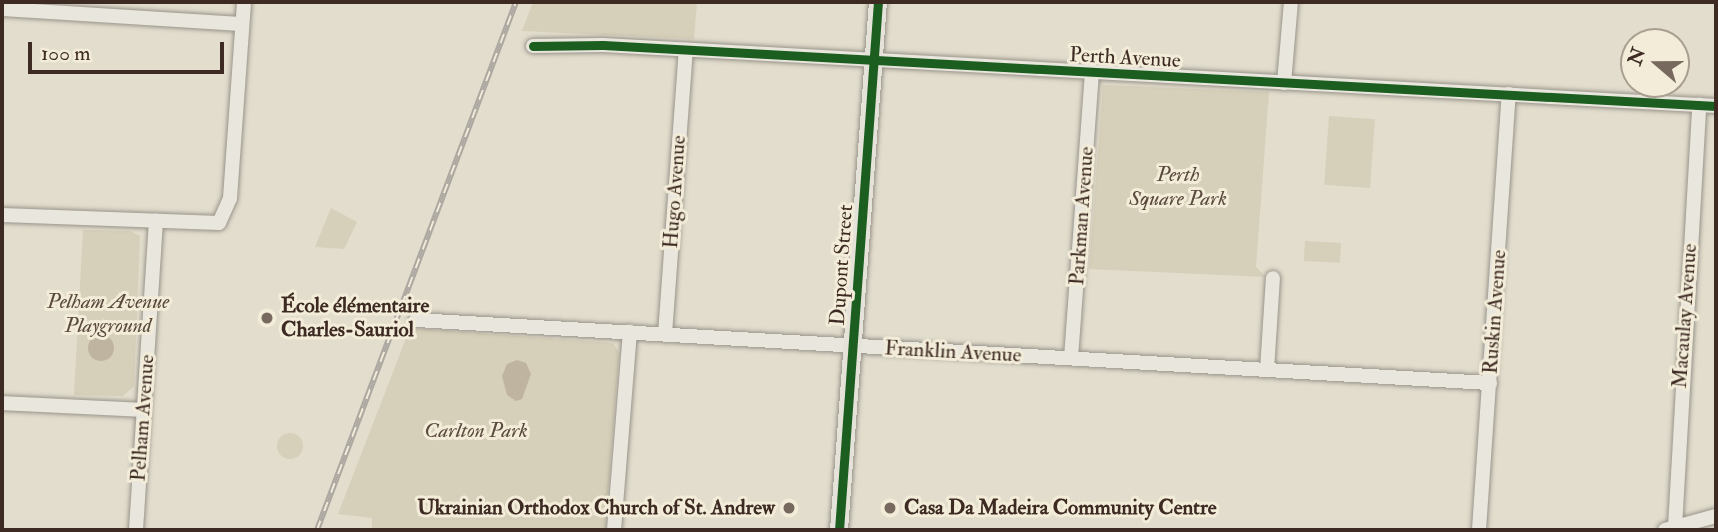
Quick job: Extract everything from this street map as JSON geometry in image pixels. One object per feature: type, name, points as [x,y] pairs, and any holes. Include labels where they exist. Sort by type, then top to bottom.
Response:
[{"type":"main road","name":"Dupont Street","points":[[839,530],[878,2]]},
{"type":"street","points":[[2,215],[211,225],[223,217],[230,198],[244,2]]},
{"type":"street","points":[[1283,83],[1291,2]]},
{"type":"street","points":[[2,9],[242,24]]},
{"type":"street","name":"Perth Avenue","points":[[533,46],[549,43],[874,60],[1092,75],[1716,106]]},
{"type":"street","name":"Hugo Avenue","points":[[665,334],[686,50]]},
{"type":"street","name":"Parkman Avenue","points":[[1071,358],[1092,75]]},
{"type":"street","name":"Ruskin Avenue","points":[[1479,530],[1509,94]]},
{"type":"street","name":"Macaulay Avenue","points":[[1670,529],[1699,105]]},
{"type":"street","name":"Pelham Avenue","points":[[136,530],[156,222]]},
{"type":"street","points":[[1268,370],[1273,278]]},
{"type":"street","name":"Franklin Avenue","points":[[416,320],[1490,383]]},
{"type":"street","points":[[614,530],[630,332]]},
{"type":"street","points":[[2,403],[144,410]]},
{"type":"street","points":[[1670,529],[1716,516]]},
{"type":"green space","points":[[533,2],[697,2],[694,39],[522,31]]},
{"type":"green space","name":"Perth Square Park","points":[[1103,85],[1269,92],[1256,267],[1266,277],[1089,269]]},
{"type":"green space","points":[[1329,116],[1375,119],[1370,188],[1324,185]]},
{"type":"green space","points":[[331,208],[357,222],[344,249],[315,247]]},
{"type":"green space","name":"Pelham Avenue Playground","points":[[83,230],[130,231],[140,236],[134,386],[123,396],[74,395]]},
{"type":"green space","points":[[1305,241],[1341,243],[1340,263],[1304,261]]},
{"type":"green space","name":"Carlton Park","points":[[410,328],[613,343],[619,353],[605,530],[372,530],[372,518],[338,514]]},
{"type":"green space","points":[[290,433],[299,437],[303,446],[299,455],[290,459],[281,455],[277,446],[281,437]]},
{"type":"shaded area","points":[[101,335],[110,339],[114,348],[110,357],[101,361],[92,357],[88,348],[92,339]]},
{"type":"shaded area","points":[[517,360],[526,363],[531,374],[522,399],[516,401],[507,395],[502,376],[507,364]]},
{"type":"railway","points":[[317,530],[516,2]]},
{"type":"cycle path","points":[[839,530],[878,2]]},
{"type":"cycle path","points":[[533,46],[603,45],[1716,106]]},
{"type":"place","name":"École élémentaire Charles-Sauriol","points":[[267,318]]},
{"type":"place","name":"Ukrainian Orthodox Church of St. Andrew","points":[[789,508]]},
{"type":"place","name":"Casa Da Madeira Community Centre","points":[[890,508]]}]
